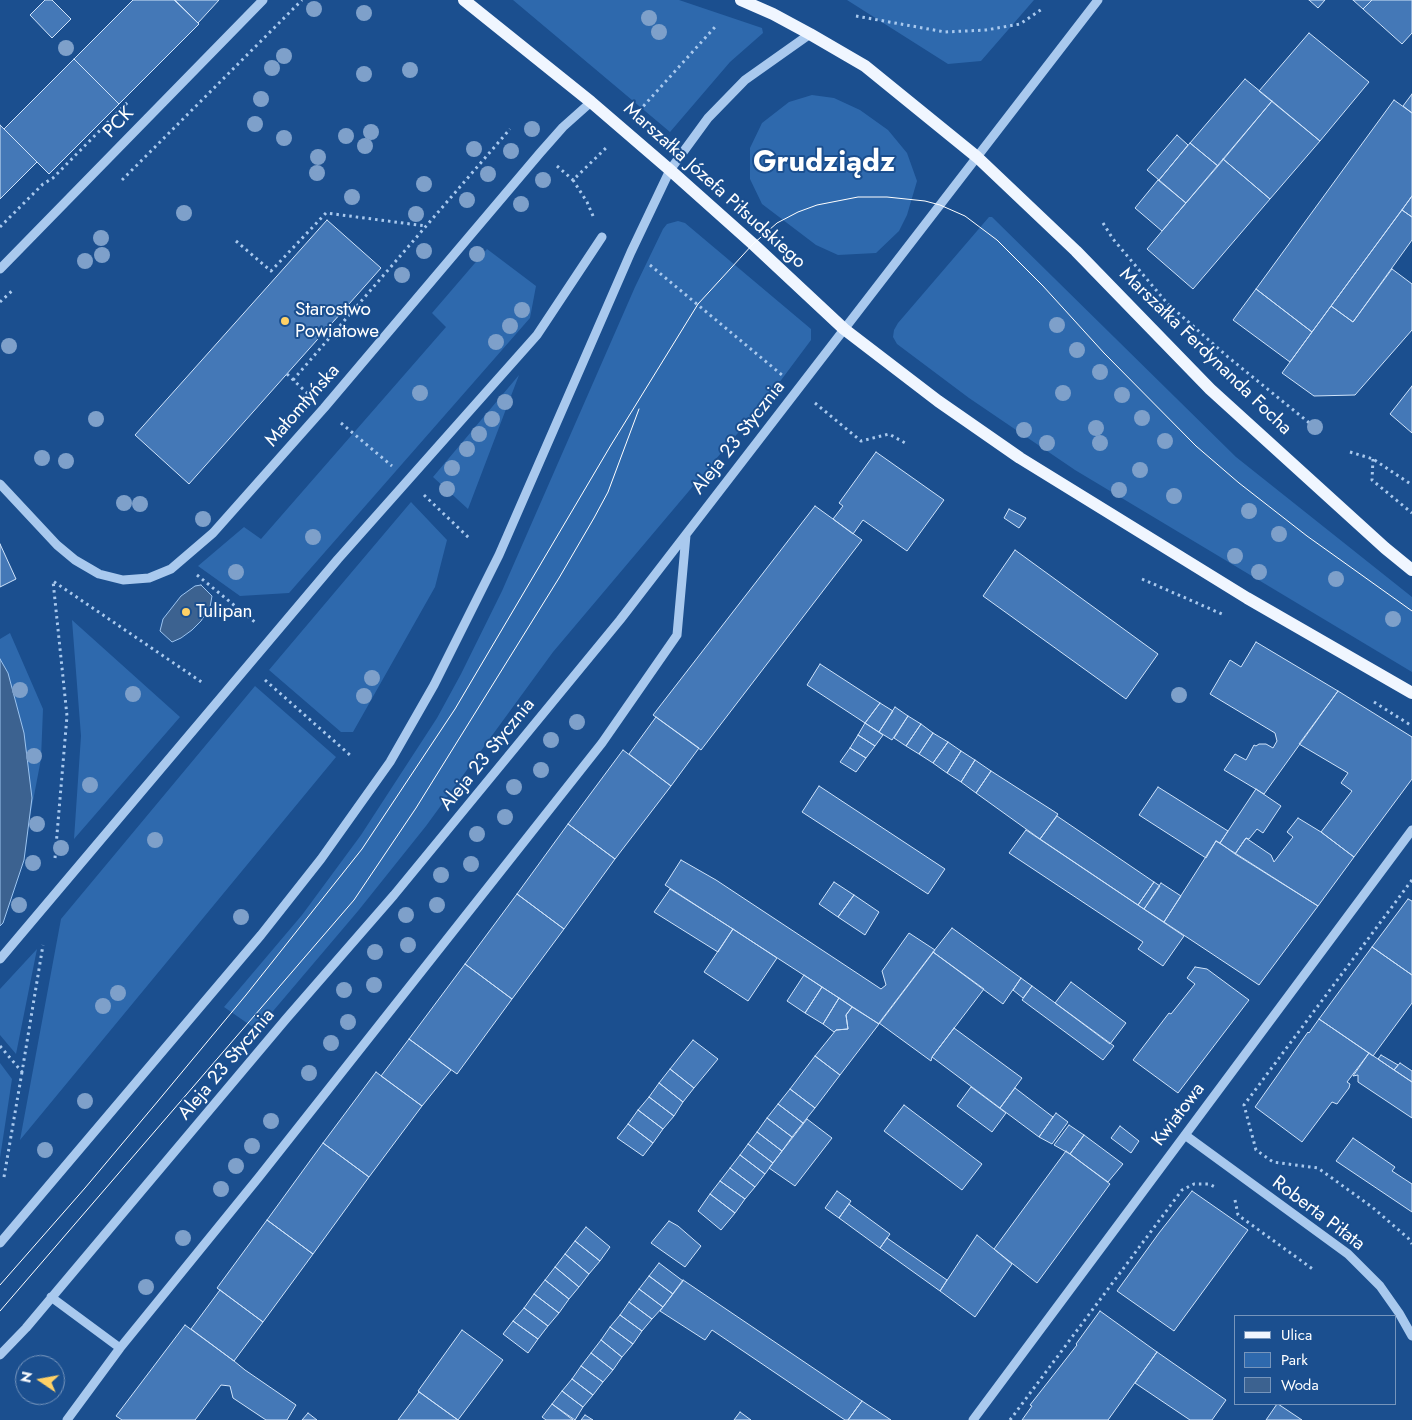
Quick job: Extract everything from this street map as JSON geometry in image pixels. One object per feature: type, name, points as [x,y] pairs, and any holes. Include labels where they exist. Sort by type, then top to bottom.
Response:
[{"type":"main road","name":"Marszałka Józefa Piłsudskiego","points":[[464,0],[591,102],[670,170],[844,329],[938,401],[1020,458],[1247,598],[1412,693]]},
{"type":"main road","points":[[741,0],[773,14],[866,66],[977,157]]},
{"type":"main road","name":"Marszałka Ferdynanda Focha","points":[[977,157],[1076,251],[1210,389],[1385,548],[1412,570]]},
{"type":"street","name":"PCK","points":[[0,269],[263,0]]},
{"type":"street","name":"Aleja 23 Stycznia","points":[[0,1354],[26,1328],[286,1019],[394,895],[620,620],[1098,0]]},
{"type":"street","points":[[0,1243],[261,935],[321,859],[390,762],[434,686],[499,554],[631,252],[670,170],[708,118],[745,80],[810,34]]},
{"type":"street","name":"Małomłyńska","points":[[0,484],[57,544],[75,560],[99,574],[123,580],[149,578],[171,569],[213,533],[324,408],[540,152],[563,126],[591,102]]},
{"type":"street","points":[[0,959],[50,902],[247,665],[408,479],[537,335],[602,237]]},
{"type":"street","points":[[66,1420],[120,1348],[253,1185],[602,743],[658,663],[677,634],[686,534]]},
{"type":"street","name":"Kwiatowa","points":[[973,1420],[1412,830]]},
{"type":"street","name":"Roberta Piłata","points":[[1185,1135],[1348,1254],[1380,1286],[1412,1336]]},
{"type":"street","points":[[51,1298],[120,1348]]},
{"type":"path","points":[[121,181],[302,0]]},
{"type":"path","points":[[856,16],[945,32],[986,30],[1020,24],[1042,9]]},
{"type":"path","points":[[573,180],[594,161],[715,27]]},
{"type":"path","points":[[0,227],[43,184],[53,178],[129,102]]},
{"type":"path","points":[[293,380],[510,129]]},
{"type":"path","points":[[551,161],[573,180],[587,202],[602,237]]},
{"type":"path","points":[[236,241],[271,271],[326,213],[427,226]]},
{"type":"path","points":[[1103,222],[1113,239],[1167,303],[1228,357],[1318,430]]},
{"type":"path","points":[[655,269],[861,441],[889,434],[907,444]]},
{"type":"path","points":[[0,302],[19,284]]},
{"type":"path","points":[[287,374],[408,479],[469,538]]},
{"type":"path","points":[[1350,452],[1373,459],[1412,485]]},
{"type":"path","points":[[1373,459],[1372,480],[1412,513]]},
{"type":"path","points":[[180,562],[272,636]]},
{"type":"path","points":[[55,860],[67,716],[53,581],[221,696]]},
{"type":"path","points":[[247,665],[350,755]]},
{"type":"path","points":[[1412,880],[1244,1105],[1256,1150],[1274,1162],[1318,1168],[1372,1207],[1408,1238],[1412,1244]]},
{"type":"path","points":[[4,1177],[50,902]]},
{"type":"path","points":[[0,1046],[22,1072]]},
{"type":"path","points":[[1010,1420],[1182,1190],[1194,1184],[1209,1184],[1222,1189]]},
{"type":"green space","points":[[513,0],[679,0],[762,28],[763,33],[730,62],[670,132]]},
{"type":"green space","points":[[847,0],[1034,0],[981,61],[948,64]]},
{"type":"green space","points":[[812,95],[834,98],[860,110],[888,130],[907,153],[917,181],[907,215],[899,231],[876,253],[838,255],[816,245],[762,204],[750,179],[750,148],[762,123],[789,102]]},
{"type":"green space","points":[[989,217],[992,217],[1236,457],[1412,597],[1412,672],[1075,470],[969,398],[897,344],[893,337],[898,323]]},
{"type":"green space","points":[[678,221],[685,223],[811,329],[811,340],[770,395],[553,652],[426,826],[358,911],[257,1030],[224,1007],[302,915],[361,835],[437,718],[502,591],[635,287],[663,229],[667,224]]},
{"type":"green space","points":[[487,249],[536,286],[530,318],[289,593],[240,596],[198,566],[244,527],[261,539],[446,327],[432,313]]},
{"type":"green space","points":[[519,375],[468,509],[433,477]]},
{"type":"green space","points":[[411,502],[447,540],[435,587],[353,732],[341,732],[269,670]]},
{"type":"green space","points":[[72,620],[180,717],[74,839],[81,736]]},
{"type":"green space","points":[[10,633],[43,709],[41,759],[28,827],[6,903],[0,912],[0,639]]},
{"type":"green space","points":[[255,686],[336,757],[20,1140],[61,919]]},
{"type":"green space","points":[[37,949],[16,1054],[0,1035],[0,989]]},
{"type":"green space","points":[[0,1063],[12,1079],[0,1158]]},
{"type":"water","points":[[201,585],[212,596],[210,607],[201,621],[192,630],[172,642],[160,631],[163,619],[181,596],[195,586]]},
{"type":"water","points":[[0,659],[8,673],[24,733],[32,798],[24,860],[3,923],[0,926]]},
{"type":"building","points":[[45,0],[52,0],[71,19],[52,38],[30,15]]},
{"type":"building","points":[[133,0],[174,0],[199,24],[119,104],[74,59]]},
{"type":"building","points":[[175,0],[219,0],[198,23]]},
{"type":"building","points":[[1309,0],[1325,0],[1318,8]]},
{"type":"building","points":[[1353,0],[1372,0],[1363,9]]},
{"type":"building","points":[[1372,0],[1412,0],[1412,33],[1402,44],[1363,9]]},
{"type":"building","points":[[1309,33],[1369,82],[1320,141],[1259,91]]},
{"type":"building","points":[[74,59],[119,104],[49,174],[4,129]]},
{"type":"building","points":[[1245,79],[1272,101],[1218,166],[1190,143]]},
{"type":"building","points":[[1412,94],[1412,113],[1403,106]]},
{"type":"building","points":[[1394,100],[1412,113],[1412,196],[1312,332],[1256,289]]},
{"type":"building","points":[[1272,101],[1320,141],[1270,199],[1223,159]]},
{"type":"building","points":[[0,125],[37,162],[0,199]]},
{"type":"building","points":[[1177,135],[1188,145],[1159,180],[1147,170]]},
{"type":"building","points":[[1190,143],[1218,166],[1186,203],[1159,180]]},
{"type":"building","points":[[1223,159],[1270,199],[1193,289],[1147,249]]},
{"type":"building","points":[[1158,180],[1186,203],[1162,231],[1135,208]]},
{"type":"building","points":[[1412,196],[1412,217],[1402,210]]},
{"type":"building","points":[[1402,210],[1412,217],[1412,240],[1353,322],[1331,306]]},
{"type":"building","name":"Starostwo Powiatowe","points":[[327,220],[381,268],[189,484],[135,435]]},
{"type":"building","points":[[1392,269],[1412,284],[1412,330],[1355,395],[1314,396],[1282,373],[1331,306],[1353,322]]},
{"type":"building","points":[[1256,289],[1312,332],[1290,362],[1233,320]]},
{"type":"building","points":[[1412,386],[1412,433],[1390,414]]},
{"type":"building","points":[[876,452],[944,500],[907,551],[863,520],[853,534],[833,519],[843,506],[839,503]]},
{"type":"building","points":[[815,506],[862,540],[701,750],[653,715]]},
{"type":"building","points":[[1009,509],[1026,518],[1019,528],[1004,518]]},
{"type":"building","points":[[0,544],[16,579],[0,587]]},
{"type":"building","points":[[1015,550],[1158,654],[1126,699],[983,596]]},
{"type":"building","points":[[1256,642],[1338,691],[1264,794],[1224,770],[1235,754],[1246,760],[1254,745],[1266,744],[1273,748],[1277,741],[1275,733],[1210,694],[1230,660],[1241,667]]},
{"type":"building","points":[[820,664],[880,703],[865,723],[807,685]]},
{"type":"building","points":[[1338,691],[1412,737],[1412,779],[1354,857],[1321,832],[1352,791],[1341,783],[1348,773],[1299,744]]},
{"type":"building","points":[[880,703],[893,711],[879,732],[865,723]]},
{"type":"building","points":[[895,707],[908,716],[892,740],[879,732]]},
{"type":"building","points":[[908,716],[921,724],[906,746],[894,738]]},
{"type":"building","points":[[656,717],[699,748],[671,786],[629,754]]},
{"type":"building","points":[[865,723],[883,735],[875,746],[858,735]]},
{"type":"building","points":[[921,724],[933,733],[919,754],[906,746]]},
{"type":"building","points":[[933,733],[948,742],[933,763],[919,754]]},
{"type":"building","points":[[858,735],[875,746],[866,758],[850,748]]},
{"type":"building","points":[[948,742],[961,751],[947,773],[933,763]]},
{"type":"building","points":[[850,748],[866,758],[856,772],[840,762]]},
{"type":"building","points":[[623,750],[671,786],[615,859],[568,824]]},
{"type":"building","points":[[961,751],[975,760],[961,782],[947,773]]},
{"type":"building","points":[[975,760],[991,771],[976,793],[961,782]]},
{"type":"building","points":[[991,771],[1058,814],[1040,839],[976,793]]},
{"type":"building","points":[[819,786],[945,869],[928,894],[802,812]]},
{"type":"building","points":[[1158,787],[1228,831],[1220,843],[1216,841],[1206,858],[1139,815]]},
{"type":"building","points":[[1256,789],[1281,806],[1263,833],[1257,829],[1249,839],[1246,838],[1235,854],[1220,843]]},
{"type":"building","points":[[1057,816],[1154,882],[1138,905],[1040,839]]},
{"type":"building","points":[[1298,818],[1321,832],[1354,857],[1318,906],[1235,854],[1246,838],[1271,855],[1274,862],[1293,837],[1287,832]]},
{"type":"building","points":[[568,824],[615,859],[564,929],[517,894]]},
{"type":"building","points":[[1026,830],[1184,936],[1163,966],[1138,949],[1143,942],[1009,853]]},
{"type":"building","points":[[1216,841],[1318,906],[1259,985],[1164,922]]},
{"type":"building","points":[[681,860],[716,880],[881,989],[886,985],[882,971],[909,933],[935,950],[879,1024],[665,885]]},
{"type":"building","points":[[834,882],[854,895],[838,917],[819,904]]},
{"type":"building","points":[[1154,882],[1160,886],[1144,909],[1138,905]]},
{"type":"building","points":[[1161,883],[1181,896],[1164,922],[1144,909]]},
{"type":"building","points":[[670,889],[733,929],[718,952],[654,912]]},
{"type":"building","points":[[517,894],[564,929],[512,999],[465,964]]},
{"type":"building","points":[[854,895],[879,912],[865,935],[838,917]]},
{"type":"building","points":[[1408,899],[1412,901],[1412,975],[1372,947]]},
{"type":"building","points":[[952,928],[1021,978],[1003,1004],[933,952]]},
{"type":"building","points":[[733,929],[777,958],[748,1001],[704,972]]},
{"type":"building","points":[[1372,947],[1412,975],[1412,1003],[1373,1056],[1319,1019]]},
{"type":"building","points":[[933,952],[984,989],[932,1057],[931,1061],[879,1023]]},
{"type":"building","points":[[465,964],[512,999],[457,1074],[409,1039]]},
{"type":"building","points":[[1195,967],[1207,969],[1249,1000],[1178,1093],[1133,1060],[1169,1013],[1171,1014],[1195,984],[1187,978]]},
{"type":"building","points":[[804,975],[822,987],[805,1013],[787,1001]]},
{"type":"building","points":[[1021,978],[1032,986],[1023,998],[1013,990]]},
{"type":"building","points":[[1071,982],[1126,1023],[1110,1044],[1055,1003]]},
{"type":"building","points":[[1032,986],[1114,1046],[1103,1060],[1022,1000]]},
{"type":"building","points":[[822,987],[839,998],[823,1024],[805,1013]]},
{"type":"building","points":[[839,998],[852,1007],[846,1015],[848,1029],[836,1030],[834,1032],[823,1024]]},
{"type":"building","points":[[852,1007],[879,1024],[840,1075],[815,1056],[836,1030],[848,1029],[846,1015]]},
{"type":"building","points":[[1319,1019],[1369,1053],[1347,1082],[1350,1084],[1349,1088],[1337,1104],[1332,1102],[1302,1142],[1255,1107]]},
{"type":"building","points":[[954,1028],[1022,1078],[1000,1108],[932,1057]]},
{"type":"building","points":[[409,1039],[451,1070],[422,1106],[381,1076]]},
{"type":"building","points":[[693,1040],[718,1059],[694,1088],[670,1069]]},
{"type":"building","points":[[1369,1053],[1412,1082],[1412,1118],[1358,1082],[1358,1075],[1353,1076]]},
{"type":"building","points":[[1381,1055],[1398,1065],[1394,1070],[1378,1059]]},
{"type":"building","points":[[815,1056],[840,1075],[815,1108],[790,1089]]},
{"type":"building","points":[[1400,1063],[1412,1071],[1412,1082],[1394,1070]]},
{"type":"building","points":[[670,1069],[694,1088],[683,1102],[659,1083]]},
{"type":"building","points":[[376,1072],[422,1106],[369,1177],[323,1143]]},
{"type":"building","points":[[659,1083],[683,1102],[674,1116],[649,1097]]},
{"type":"building","points":[[971,1087],[1006,1113],[992,1132],[957,1106]]},
{"type":"building","points":[[1015,1088],[1053,1117],[1039,1137],[1000,1108]]},
{"type":"building","points":[[790,1089],[815,1108],[803,1123],[778,1104]]},
{"type":"building","points":[[649,1097],[674,1116],[663,1129],[638,1110]]},
{"type":"building","points":[[778,1104],[803,1123],[792,1137],[767,1118]]},
{"type":"building","points":[[904,1105],[982,1164],[962,1190],[884,1131]]},
{"type":"building","points":[[638,1110],[663,1129],[653,1143],[628,1124]]},
{"type":"building","points":[[1056,1113],[1068,1122],[1052,1144],[1039,1137]]},
{"type":"building","points":[[767,1118],[792,1137],[782,1151],[757,1132]]},
{"type":"building","points":[[807,1119],[832,1138],[795,1186],[769,1168]]},
{"type":"building","points":[[628,1124],[653,1143],[643,1156],[617,1138]]},
{"type":"building","points":[[1069,1125],[1084,1135],[1070,1154],[1054,1145]]},
{"type":"building","points":[[1120,1126],[1139,1141],[1131,1153],[1111,1138]]},
{"type":"building","points":[[757,1132],[782,1151],[773,1163],[748,1144]]},
{"type":"building","points":[[1084,1135],[1123,1164],[1108,1182],[1070,1154]]},
{"type":"building","points":[[1353,1138],[1395,1167],[1392,1171],[1412,1184],[1412,1212],[1336,1161]]},
{"type":"building","points":[[323,1143],[369,1177],[313,1254],[267,1220]]},
{"type":"building","points":[[748,1144],[773,1163],[765,1174],[740,1155]]},
{"type":"building","points":[[1066,1151],[1110,1184],[1037,1283],[994,1249]]},
{"type":"building","points":[[740,1155],[765,1174],[755,1187],[730,1168]]},
{"type":"building","points":[[730,1168],[755,1187],[745,1199],[720,1181]]},
{"type":"building","points":[[720,1181],[745,1199],[735,1213],[710,1194]]},
{"type":"building","points":[[837,1191],[851,1201],[839,1218],[825,1208]]},
{"type":"building","points":[[1192,1191],[1248,1230],[1174,1331],[1117,1291]]},
{"type":"building","points":[[710,1194],[735,1213],[721,1230],[698,1211]]},
{"type":"building","points":[[849,1204],[890,1234],[880,1248],[839,1218]]},
{"type":"building","points":[[267,1220],[313,1254],[263,1322],[217,1288]]},
{"type":"building","points":[[669,1221],[678,1226],[701,1246],[685,1267],[651,1243]]},
{"type":"building","points":[[586,1227],[610,1247],[600,1261],[575,1241]]},
{"type":"building","points":[[977,1235],[1012,1264],[975,1317],[940,1291]]},
{"type":"building","points":[[887,1238],[947,1280],[940,1291],[880,1248]]},
{"type":"building","points":[[575,1241],[600,1261],[589,1274],[565,1254]]},
{"type":"building","points":[[565,1254],[589,1274],[579,1287],[555,1267]]},
{"type":"building","points":[[659,1263],[683,1281],[673,1294],[649,1276]]},
{"type":"building","points":[[555,1267],[579,1287],[569,1299],[545,1280]]},
{"type":"building","points":[[649,1276],[673,1294],[663,1307],[639,1289]]},
{"type":"building","points":[[545,1280],[569,1299],[559,1313],[534,1294]]},
{"type":"building","points":[[683,1280],[862,1401],[848,1420],[845,1420],[712,1330],[705,1340],[660,1311]]},
{"type":"building","points":[[639,1289],[663,1307],[652,1319],[629,1302]]},
{"type":"building","points":[[220,1290],[263,1322],[234,1361],[191,1329]]},
{"type":"building","points":[[534,1294],[559,1313],[548,1326],[524,1308]]},
{"type":"building","points":[[629,1302],[652,1319],[642,1331],[620,1315]]},
{"type":"building","points":[[524,1308],[548,1326],[538,1339],[513,1321]]},
{"type":"building","points":[[1100,1311],[1157,1352],[1108,1420],[1022,1420],[1032,1406],[1030,1405],[1077,1345]]},
{"type":"building","points":[[620,1315],[642,1331],[633,1344],[610,1327]]},
{"type":"building","points":[[513,1321],[538,1339],[528,1353],[503,1334]]},
{"type":"building","points":[[185,1325],[296,1405],[287,1420],[266,1420],[233,1398],[230,1386],[221,1385],[195,1420],[122,1420],[116,1416]]},
{"type":"building","points":[[610,1327],[633,1344],[622,1357],[601,1340]]},
{"type":"building","points":[[462,1330],[503,1360],[458,1420],[418,1391]]},
{"type":"building","points":[[601,1340],[622,1357],[613,1370],[591,1353]]},
{"type":"building","points":[[1157,1352],[1226,1400],[1212,1420],[1190,1420],[1135,1383]]},
{"type":"building","points":[[591,1353],[613,1370],[603,1382],[581,1366]]},
{"type":"building","points":[[581,1366],[603,1382],[593,1395],[572,1379]]},
{"type":"building","points":[[572,1379],[593,1395],[583,1407],[562,1391]]},
{"type":"building","points":[[562,1391],[583,1407],[575,1420],[552,1404]]},
{"type":"building","points":[[419,1392],[458,1420],[398,1420]]},
{"type":"building","points":[[862,1401],[891,1420],[848,1420]]},
{"type":"building","points":[[552,1404],[573,1420],[546,1420],[542,1417]]},
{"type":"building","points":[[1276,1405],[1280,1405],[1302,1420],[1266,1420]]},
{"type":"building","points":[[740,1412],[751,1420],[734,1420]]},
{"type":"building","points":[[308,1413],[317,1420],[302,1420]]},
{"type":"building","points":[[585,1415],[593,1420],[581,1420]]},
{"type":"tram line","points":[[0,1285],[158,1101],[246,995],[362,849],[455,709],[611,445],[698,304],[753,244],[777,223],[798,212],[817,205],[858,197],[887,197],[925,201],[940,205],[965,216],[997,240],[1043,286],[1104,353],[1196,446],[1239,483],[1307,536],[1412,611]]},
{"type":"tram line","points":[[0,1311],[354,900],[416,808],[559,578],[594,518],[608,492],[639,409]]},
{"type":"place","name":"Starostwo Powiatowe","points":[[285,321]]},
{"type":"place","name":"Tulipan","points":[[186,612]]},
{"type":"district","name":"Grudziądz","points":[[824,164]]}]
